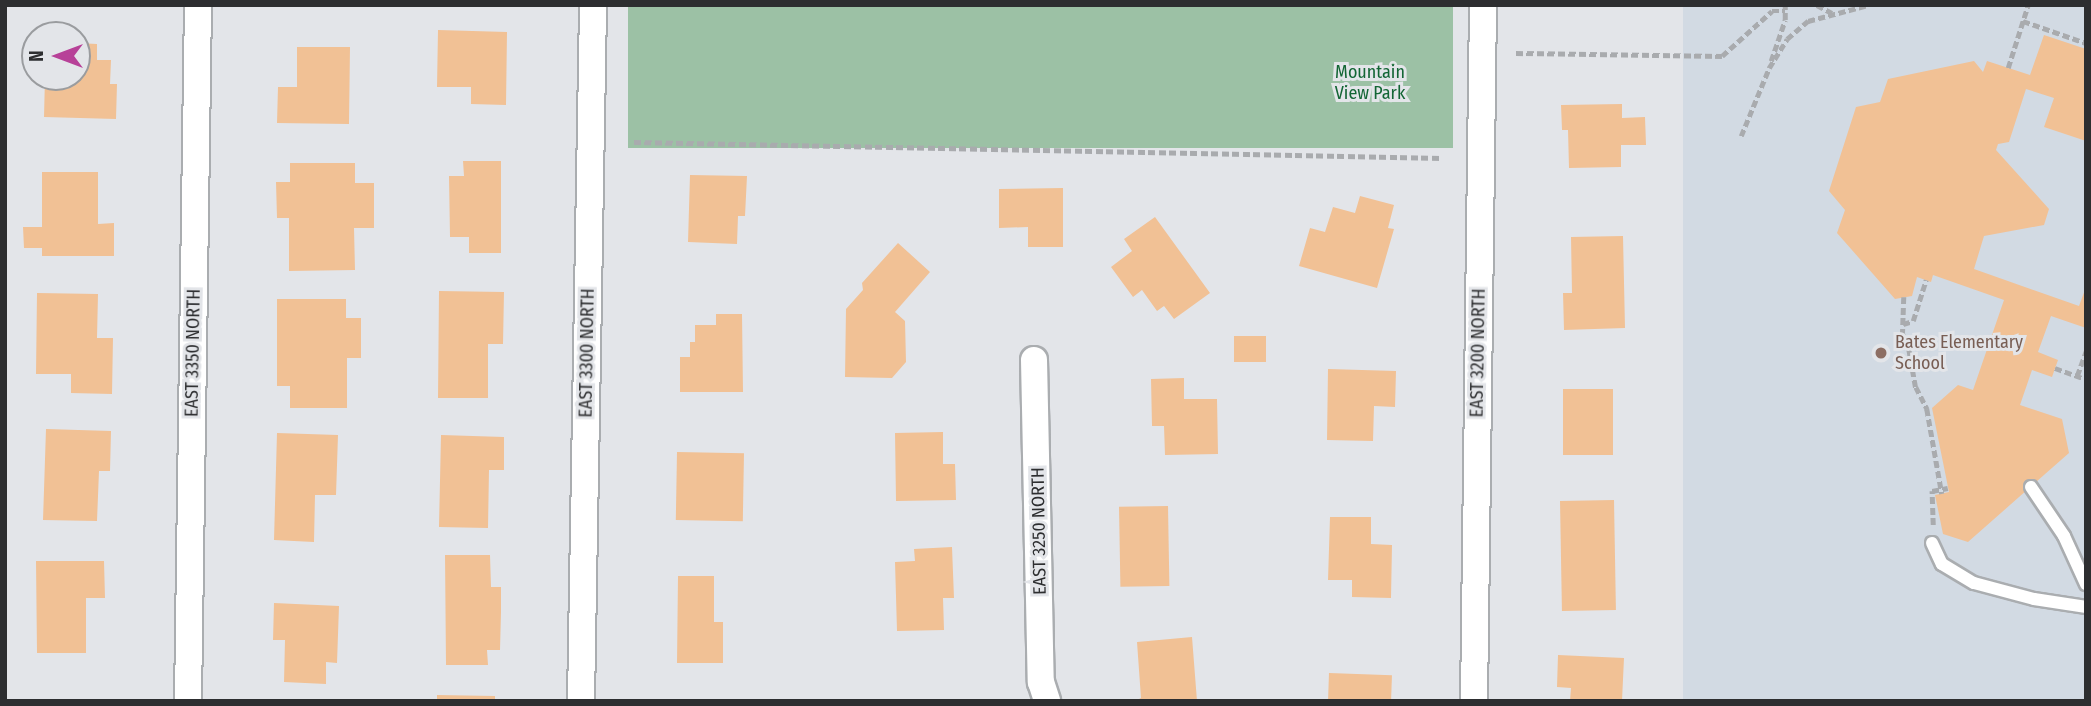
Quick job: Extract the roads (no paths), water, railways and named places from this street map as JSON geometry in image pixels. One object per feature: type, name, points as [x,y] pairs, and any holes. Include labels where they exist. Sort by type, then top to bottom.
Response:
[{"type":"street","name":"EAST 3350 NORTH","points":[[188,701],[198,5]]},
{"type":"street","name":"EAST 3300 NORTH","points":[[581,701],[593,5]]},
{"type":"street","name":"EAST 3200 NORTH","points":[[1474,701],[1483,5]]},
{"type":"street","name":"EAST 3250 NORTH","points":[[1034,360],[1041,682],[1046,701]]},
{"type":"lane","points":[[2031,487],[2064,536],[2086,584]]},
{"type":"lane","points":[[1931,543],[1942,564],[1974,583],[2034,599],[2086,607]]},
{"type":"place","name":"Bates Elementary School","points":[[1881,353]]},
{"type":"park label","name":"Mountain View Park","points":[[1370,83]]}]
